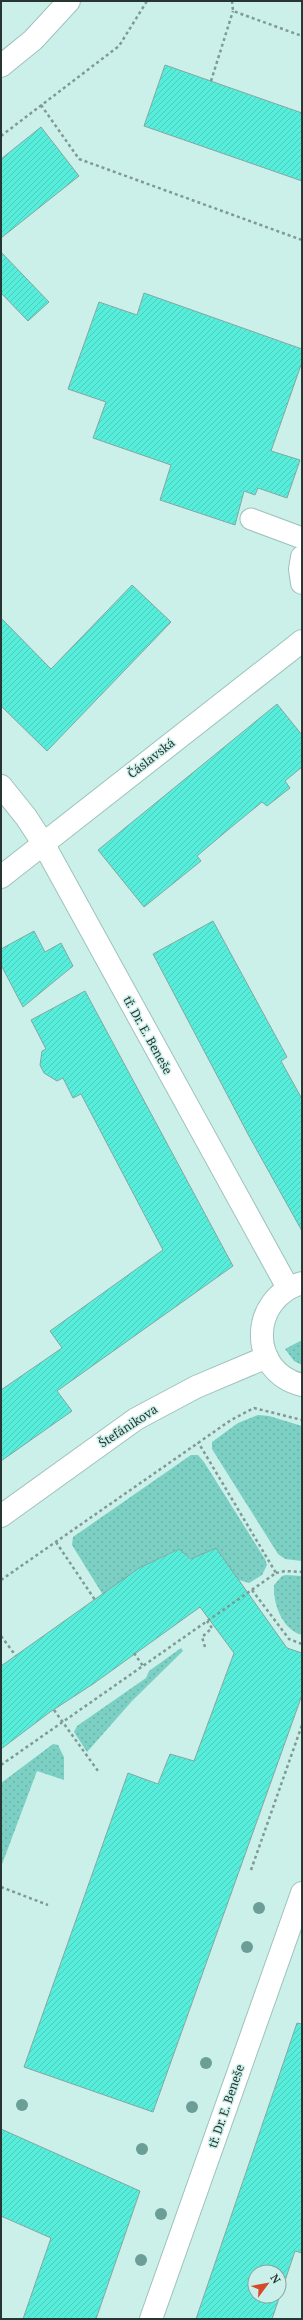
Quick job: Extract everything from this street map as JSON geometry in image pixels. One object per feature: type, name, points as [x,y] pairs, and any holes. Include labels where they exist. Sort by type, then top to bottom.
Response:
[{"type":"main road","points":[[1,66],[33,40],[69,1]]},
{"type":"main road","points":[[302,557],[300,569],[302,583]]},
{"type":"main road","name":"Čáslavská","points":[[1,877],[42,843],[302,641]]},
{"type":"main road","name":"tř. Dr. E. Beneše","points":[[1,786],[26,817],[42,843],[295,1286]]},
{"type":"main road","points":[[295,1286],[275,1299],[263,1319],[261,1335],[267,1357],[281,1375],[302,1385]]},
{"type":"main road","name":"Štefánikova","points":[[1,1516],[136,1419],[196,1387],[267,1357]]},
{"type":"main road","name":"tř. Dr. E. Beneše","points":[[151,2319],[302,1894]]},
{"type":"lane","points":[[252,519],[302,538]]},
{"type":"path","points":[[1,136],[119,46],[147,1]]},
{"type":"path","points":[[212,81],[233,11],[232,1]]},
{"type":"path","points":[[233,11],[302,36]]},
{"type":"path","points":[[40,105],[79,159],[302,240]]},
{"type":"path","points":[[1,1580],[231,1420],[254,1408],[302,1420]]},
{"type":"path","points":[[198,1442],[276,1573]]},
{"type":"path","points":[[56,1542],[95,1600]]},
{"type":"path","points":[[1,1765],[276,1573],[285,1570],[302,1572]]},
{"type":"path","points":[[252,1590],[289,1639],[302,1644]]},
{"type":"path","points":[[204,1647],[202,1637],[212,1628],[207,1621]]},
{"type":"path","points":[[1,1636],[16,1656]]},
{"type":"path","points":[[134,1653],[143,1666]]},
{"type":"path","points":[[54,1710],[98,1771]]},
{"type":"path","points":[[251,1870],[302,1724]]},
{"type":"path","points":[[1,1888],[48,1905]]},
{"type":"shaded area","points":[[302,1340],[302,1365],[294,1361],[285,1349]]},
{"type":"shaded area","points":[[258,1415],[269,1416],[302,1426],[302,1561],[285,1559],[278,1554],[212,1449],[212,1442],[238,1423]]},
{"type":"shaded area","points":[[191,1455],[198,1455],[204,1462],[265,1559],[267,1565],[262,1575],[249,1583],[203,1565],[178,1549],[139,1568],[103,1595],[72,1545],[73,1537]]},
{"type":"shaded area","points":[[282,1576],[302,1576],[302,1635],[295,1632],[284,1622],[277,1608],[274,1585]]},
{"type":"shaded area","points":[[181,1648],[183,1651],[132,1701],[87,1752],[74,1732],[77,1726],[146,1678],[149,1671]]},
{"type":"shaded area","points":[[53,1744],[58,1745],[64,1757],[64,1780],[37,1771],[1,1867],[1,1783]]},
{"type":"building","points":[[165,65],[302,113],[302,181],[144,126]]},
{"type":"building","points":[[41,127],[79,176],[1,238],[1,159]]},
{"type":"building","points":[[1,252],[49,302],[28,321],[1,293]]},
{"type":"building","points":[[144,293],[302,349],[302,362],[271,451],[300,460],[287,498],[258,488],[255,495],[244,491],[235,525],[160,500],[171,465],[93,438],[106,402],[68,389],[99,302],[137,315]]},
{"type":"building","points":[[132,585],[171,622],[47,751],[1,706],[1,618],[51,669]]},
{"type":"building","points":[[277,704],[302,735],[302,767],[285,781],[290,788],[267,806],[262,802],[197,856],[201,861],[144,907],[98,850]]},
{"type":"building","points":[[213,921],[287,1057],[281,1061],[302,1099],[302,1231],[249,1136],[153,954]]},
{"type":"building","points":[[34,931],[45,952],[61,943],[73,966],[23,1007],[1,965],[1,949]]},
{"type":"building","points":[[85,991],[233,1266],[57,1391],[72,1411],[1,1461],[1,1390],[62,1348],[50,1331],[163,1250],[81,1094],[73,1098],[63,1078],[57,1081],[44,1073],[40,1065],[42,1051],[46,1049],[31,1020]]},
{"type":"building","points":[[216,1548],[287,1648],[302,1653],[302,1695],[153,2112],[24,2067],[128,1773],[158,1784],[170,1754],[194,1761],[234,1653],[200,1607],[93,1684],[50,1712],[1,1749],[1,1666],[139,1568],[179,1549],[191,1559]]},
{"type":"building","points":[[297,2023],[302,2024],[302,2253],[295,2251],[287,2275],[287,2264],[247,2264],[247,2304],[277,2304],[272,2319],[196,2319]]},
{"type":"building","points":[[1,2129],[140,2191],[96,2319],[23,2319],[51,2238],[1,2216]]}]
